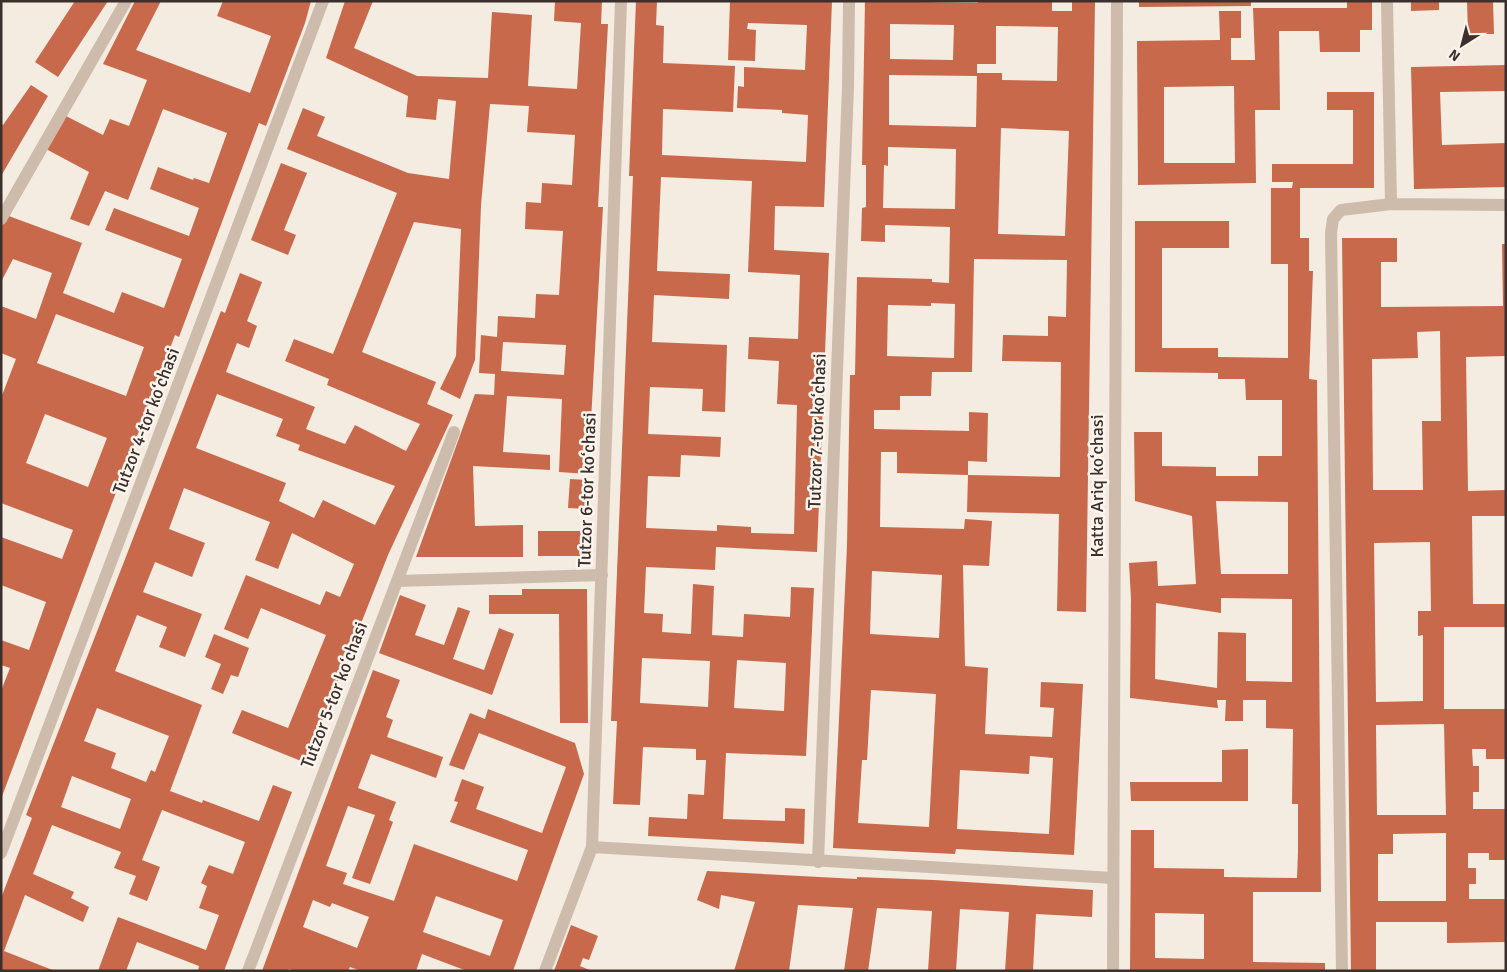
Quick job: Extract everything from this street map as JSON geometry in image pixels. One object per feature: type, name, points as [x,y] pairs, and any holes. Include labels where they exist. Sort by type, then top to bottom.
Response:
[{"type":"street","points":[[1,219],[126,1]]},
{"type":"street","name":"Tutzor 4-tor koʻchasi","points":[[1,853],[322,1]]},
{"type":"street","name":"Tutzor 6-tor koʻchasi","points":[[545,971],[592,847],[621,1]]},
{"type":"street","name":"Tutzor 7-tor koʻchasi","points":[[818,862],[848,87],[849,1]]},
{"type":"street","name":"Katta Ariq koʻchasi","points":[[1113,971],[1117,1]]},
{"type":"street","points":[[1387,1],[1390,204]]},
{"type":"street","points":[[1342,971],[1331,233],[1333,219],[1341,210],[1390,204],[1506,205]]},
{"type":"street","name":"Tutzor 5-tor koʻchasi","points":[[248,971],[454,432]]},
{"type":"street","points":[[397,580],[602,574]]},
{"type":"street","points":[[592,847],[818,862],[1113,878]]},
{"type":"building","points":[[75,1],[108,1],[58,77],[35,62]]},
{"type":"building","points":[[135,1],[161,1],[136,50],[250,93],[271,36],[217,16],[223,1],[311,1],[305,23],[266,126],[259,123],[179,337],[175,335],[1,799],[1,691],[10,668],[1,665],[1,640],[29,650],[46,602],[1,585],[1,537],[62,559],[73,530],[1,503],[1,398],[16,359],[1,353],[1,306],[36,319],[52,273],[13,259],[1,282],[1,227],[6,215],[82,243],[63,293],[114,313],[122,292],[164,308],[182,259],[105,230],[114,208],[189,236],[199,208],[150,189],[158,167],[193,180],[194,178],[209,183],[227,133],[163,109],[128,200],[105,191],[89,226],[70,219],[89,172],[46,149],[64,115],[103,135],[110,119],[129,126],[147,80],[103,64]],"holes":[[[56,314],[144,347],[126,396],[37,363]],[[45,414],[107,438],[88,487],[26,463]]]},
{"type":"building","points":[[345,1],[373,1],[354,48],[417,76],[488,78],[492,12],[532,15],[528,86],[577,89],[581,23],[554,21],[555,1],[602,1],[601,24],[608,24],[598,207],[603,207],[588,474],[559,472],[562,399],[507,396],[503,452],[550,455],[550,470],[473,466],[475,526],[523,525],[523,557],[416,557],[475,394],[494,395],[495,374],[479,373],[481,335],[497,337],[498,316],[535,318],[536,294],[559,295],[563,231],[525,229],[526,202],[541,203],[542,183],[572,185],[575,135],[527,132],[529,106],[490,104],[481,205],[475,360],[460,399],[440,389],[456,356],[461,229],[414,222],[362,352],[436,382],[427,404],[453,415],[388,555],[306,763],[232,733],[242,710],[288,728],[326,635],[261,608],[248,639],[224,629],[246,575],[320,605],[326,591],[340,597],[354,564],[292,533],[278,569],[255,560],[270,522],[184,488],[169,529],[205,543],[192,577],[155,562],[143,592],[202,614],[185,657],[159,647],[167,627],[137,615],[115,671],[202,705],[170,791],[202,803],[203,800],[259,821],[273,785],[292,792],[224,971],[198,971],[199,966],[137,942],[126,971],[98,971],[118,917],[206,950],[219,915],[199,908],[207,886],[201,883],[209,865],[233,874],[245,842],[162,810],[142,860],[160,867],[147,901],[129,894],[136,876],[114,868],[121,852],[52,825],[33,874],[74,892],[71,898],[89,907],[83,922],[25,895],[4,951],[55,971],[2,971],[1,898],[32,818],[26,815],[221,311],[225,313],[240,273],[262,282],[247,321],[257,326],[249,348],[237,343],[226,372],[315,407],[306,429],[345,444],[355,425],[406,451],[420,424],[327,385],[329,379],[285,361],[294,339],[333,354],[397,193],[287,149],[303,108],[325,117],[317,136],[408,173],[449,179],[456,101],[438,99],[436,120],[406,117],[408,96],[326,58]],"holes":[[[503,342],[566,345],[564,375],[501,371]],[[217,394],[283,419],[276,436],[300,445],[298,450],[395,486],[375,525],[323,500],[314,518],[279,501],[286,483],[196,448]],[[97,708],[169,736],[155,772],[151,770],[146,782],[111,768],[116,753],[84,741]],[[72,776],[131,799],[120,829],[61,807]]]},
{"type":"building","points":[[636,1],[657,1],[656,25],[664,26],[663,63],[735,66],[733,112],[663,109],[662,155],[806,162],[808,115],[782,113],[782,110],[737,108],[738,86],[744,87],[744,67],[805,70],[807,25],[748,23],[747,29],[756,30],[755,61],[728,60],[730,1],[832,1],[824,207],[775,206],[774,250],[829,253],[817,552],[716,547],[715,570],[646,567],[644,613],[663,614],[662,632],[691,634],[693,584],[714,586],[712,635],[743,637],[744,614],[790,617],[791,587],[814,588],[806,756],[726,753],[723,819],[785,821],[785,808],[805,809],[804,844],[648,836],[649,817],[687,819],[688,794],[704,795],[706,760],[696,760],[696,749],[643,747],[640,805],[613,804],[617,721],[611,721],[633,176],[629,176]],"holes":[[[661,177],[752,181],[748,272],[800,275],[798,339],[749,337],[748,359],[779,361],[777,404],[797,405],[794,534],[751,533],[751,527],[717,525],[717,531],[646,528],[648,476],[680,477],[681,455],[720,457],[721,437],[648,434],[650,387],[703,389],[702,411],[725,412],[727,345],[652,342],[654,295],[729,299],[730,274],[657,271]],[[642,658],[710,661],[708,707],[640,703]],[[737,660],[786,663],[784,711],[734,708]]]},
{"type":"building","points":[[865,1],[978,3],[978,1],[1052,1],[1052,11],[1072,11],[1072,1],[1095,1],[1086,612],[1057,611],[1059,514],[967,512],[968,475],[897,473],[897,452],[881,452],[880,527],[964,529],[965,519],[992,521],[989,566],[963,565],[965,666],[988,668],[985,734],[1052,737],[1054,708],[1040,707],[1041,682],[1083,684],[1074,855],[956,849],[955,854],[833,848],[847,546],[850,375],[855,375],[857,277],[932,279],[932,282],[949,283],[950,227],[885,225],[885,242],[861,241],[862,208],[866,207],[866,165],[862,165]],"holes":[[[890,24],[954,25],[953,60],[890,59]],[[996,26],[1058,27],[1057,81],[1002,80],[1002,73],[977,73],[977,64],[996,64]],[[889,75],[977,76],[976,127],[889,125]],[[1001,128],[1069,131],[1065,236],[998,234]],[[888,147],[956,149],[955,209],[883,208],[884,165],[888,166]],[[974,259],[1067,260],[1066,317],[1048,316],[1048,336],[1003,335],[1002,361],[1061,362],[1060,477],[968,475],[968,461],[987,462],[988,413],[969,412],[969,431],[874,429],[874,410],[900,410],[900,396],[931,396],[932,372],[972,372]],[[931,303],[955,304],[954,358],[887,356],[888,305],[931,306]],[[872,571],[942,575],[939,638],[870,634]],[[871,690],[936,694],[929,827],[858,823],[862,760],[867,760]],[[1030,756],[1053,758],[1049,834],[957,829],[960,770],[1029,774]]]},
{"type":"building","points":[[1139,1],[1251,1],[1251,6],[1139,7]]},
{"type":"building","points":[[1347,1],[1372,1],[1372,30],[1360,30],[1360,52],[1320,52],[1319,31],[1279,31],[1280,110],[1255,110],[1256,183],[1138,185],[1137,41],[1220,40],[1219,11],[1241,11],[1241,38],[1231,38],[1231,60],[1255,60],[1253,8],[1347,8]],"holes":[[[1234,86],[1235,163],[1164,163],[1164,87]]]},
{"type":"building","points":[[1411,1],[1439,1],[1439,10],[1411,11]]},
{"type":"building","points":[[1467,1],[1493,1],[1494,34],[1468,34]]},
{"type":"building","points":[[1506,65],[1506,91],[1440,92],[1442,145],[1506,143],[1506,187],[1414,189],[1411,67]]},
{"type":"building","points":[[31,85],[48,96],[1,176],[1,124],[3,125]]},
{"type":"building","points":[[1327,92],[1374,92],[1374,188],[1300,188],[1300,238],[1309,238],[1309,271],[1313,271],[1309,379],[1317,380],[1321,892],[1253,892],[1253,962],[1325,963],[1325,971],[1130,971],[1131,830],[1154,830],[1154,868],[1224,869],[1224,877],[1297,878],[1298,852],[1298,804],[1292,804],[1293,729],[1266,728],[1266,700],[1243,700],[1243,721],[1225,721],[1226,700],[1217,700],[1218,708],[1130,698],[1131,599],[1129,563],[1157,561],[1158,586],[1196,584],[1192,516],[1135,501],[1134,432],[1162,432],[1162,466],[1216,467],[1216,476],[1258,476],[1258,456],[1282,456],[1282,400],[1246,400],[1245,379],[1218,379],[1218,373],[1135,372],[1135,221],[1229,221],[1229,248],[1162,248],[1162,348],[1218,348],[1218,357],[1288,358],[1288,264],[1271,264],[1271,188],[1292,188],[1293,182],[1272,182],[1272,164],[1353,164],[1353,110],[1327,110]],"holes":[[[1216,501],[1288,502],[1288,574],[1221,574]],[[1221,598],[1292,599],[1292,682],[1246,681],[1246,633],[1218,632],[1217,688],[1155,679],[1156,603],[1221,613]],[[1155,913],[1204,914],[1204,959],[1155,958]]]},
{"type":"building","points":[[281,163],[307,173],[284,230],[296,235],[288,255],[251,240]]},
{"type":"building","points":[[1342,238],[1397,238],[1397,262],[1381,262],[1381,307],[1503,306],[1502,244],[1506,244],[1506,356],[1466,357],[1468,491],[1506,490],[1506,516],[1472,516],[1473,604],[1506,604],[1506,627],[1444,627],[1444,709],[1506,709],[1506,759],[1486,759],[1486,749],[1472,749],[1473,766],[1479,766],[1479,792],[1473,792],[1473,809],[1506,809],[1506,860],[1489,860],[1489,853],[1468,853],[1468,868],[1476,868],[1476,884],[1469,884],[1469,899],[1506,899],[1506,942],[1447,943],[1447,922],[1376,922],[1376,971],[1351,971]],"holes":[[[1440,331],[1441,421],[1422,421],[1423,490],[1373,490],[1372,359],[1418,358],[1417,332]],[[1430,542],[1431,611],[1418,611],[1418,636],[1423,635],[1423,701],[1376,702],[1374,543]],[[1444,724],[1446,815],[1377,815],[1376,725]],[[1446,833],[1446,901],[1378,901],[1378,854],[1393,854],[1393,834]]]},
{"type":"building","points":[[570,479],[587,480],[585,509],[568,508]]},
{"type":"building","points":[[538,531],[584,531],[584,556],[538,556]]},
{"type":"building","points":[[522,589],[587,589],[588,723],[560,723],[559,614],[489,614],[489,595],[522,595]]},
{"type":"building","points":[[400,595],[426,605],[415,635],[444,645],[458,607],[470,611],[453,659],[484,670],[499,628],[514,634],[492,695],[379,653]]},
{"type":"building","points":[[214,634],[249,648],[238,677],[231,675],[223,694],[211,689],[221,664],[205,657]]},
{"type":"building","points":[[373,670],[400,680],[386,717],[393,720],[387,737],[443,757],[436,778],[371,754],[358,788],[396,802],[389,820],[393,822],[370,884],[352,878],[375,815],[348,806],[326,866],[347,873],[343,884],[394,901],[414,844],[517,881],[528,850],[450,822],[458,802],[454,801],[462,779],[484,787],[476,809],[542,833],[566,767],[479,733],[464,770],[449,765],[470,713],[485,719],[488,709],[575,743],[584,774],[513,971],[467,971],[422,954],[416,971],[361,971],[350,967],[348,971],[294,971],[289,969],[288,971],[262,971]],"holes":[[[436,896],[503,920],[490,956],[423,932]],[[313,900],[330,907],[332,903],[369,917],[357,948],[303,927]]]},
{"type":"building","points":[[1248,749],[1248,801],[1131,801],[1130,782],[1222,782],[1222,750]]},
{"type":"building","points":[[707,871],[857,879],[857,877],[934,880],[1093,890],[1092,917],[1036,914],[1033,971],[1005,971],[1009,912],[960,909],[956,971],[928,971],[932,911],[877,908],[868,971],[844,971],[853,908],[798,905],[789,971],[734,971],[755,902],[721,895],[719,909],[697,900]]},
{"type":"building","points":[[571,925],[598,936],[589,960],[583,958],[580,966],[592,971],[554,971]]}]
